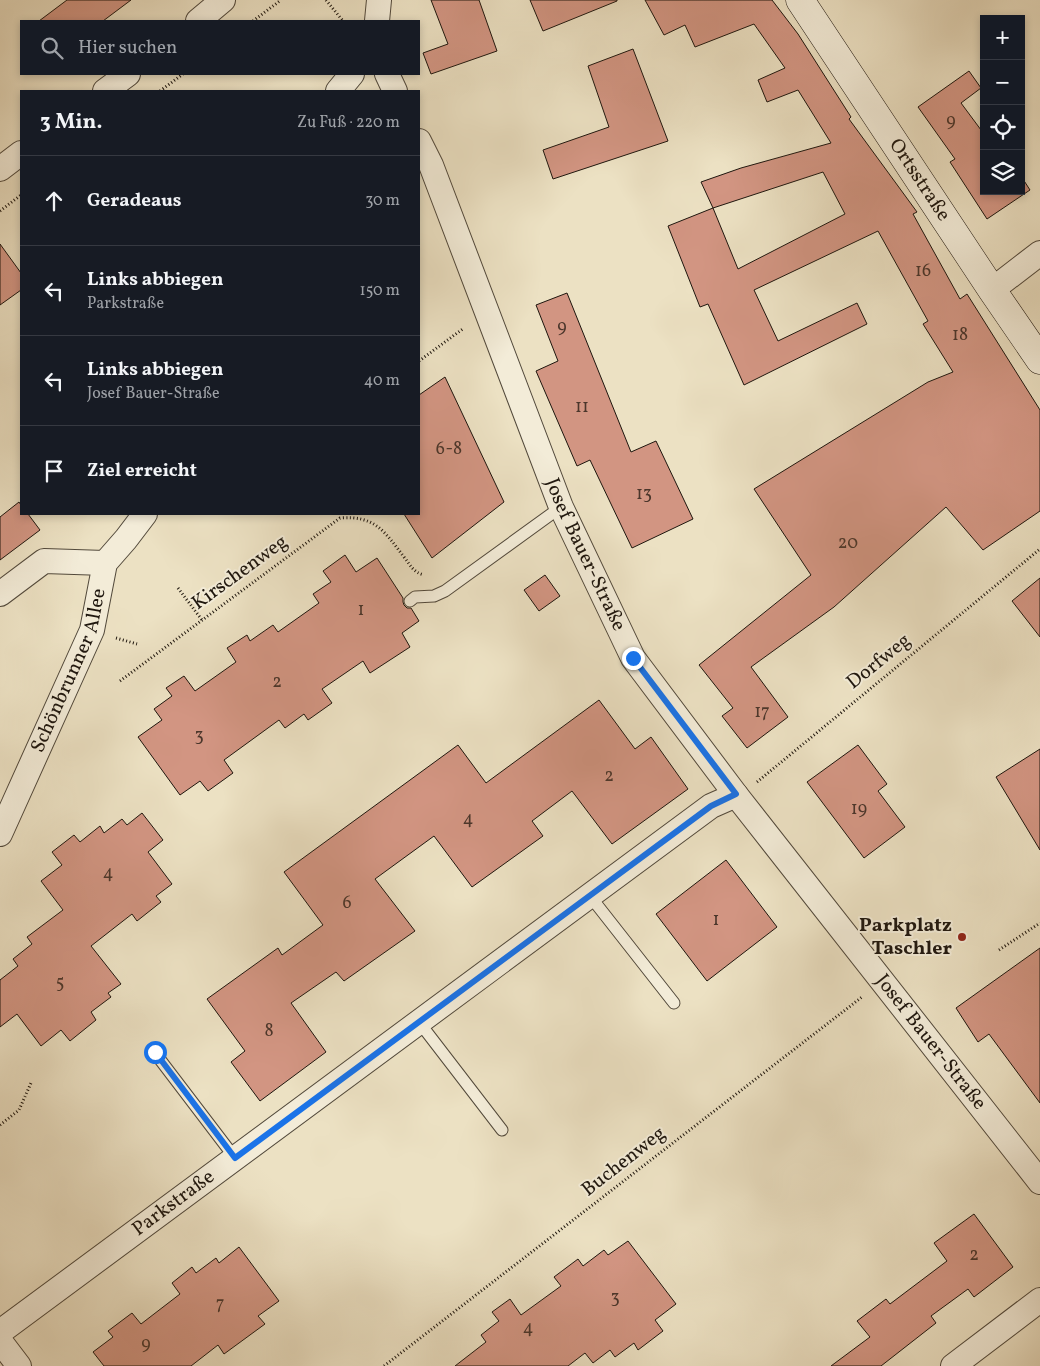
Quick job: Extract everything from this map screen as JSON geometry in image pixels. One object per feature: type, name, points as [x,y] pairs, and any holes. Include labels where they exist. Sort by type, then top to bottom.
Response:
[{"type":"street","points":[[199,20],[224,0]]},
{"type":"street","points":[[377,20],[379,0]]},
{"type":"street","name":"Ortsstraße","points":[[800,0],[1040,360]]},
{"type":"street","points":[[105,90],[127,75]]},
{"type":"street","points":[[339,90],[351,75]]},
{"type":"street","points":[[387,75],[395,90]]},
{"type":"street","name":"Josef Bauer-Straße","points":[[420,143],[560,507],[633,658],[736,794],[1040,1182]]},
{"type":"street","points":[[0,169],[20,154]]},
{"type":"street","points":[[992,290],[1040,253]]},
{"type":"street","name":"Schönbrunner Allee","points":[[0,834],[92,630],[105,563],[144,515]]},
{"type":"street","points":[[0,594],[44,561],[105,563]]},
{"type":"street","name":"Parkstraße","points":[[0,1332],[711,806],[736,794]]},
{"type":"street","points":[[953,1366],[1040,1300]]},
{"type":"street","points":[[0,1342],[18,1366]]},
{"type":"lane","points":[[410,600],[415,597],[434,596],[445,591],[560,507]]},
{"type":"lane","points":[[590,896],[674,1003]]},
{"type":"lane","points":[[419,1022],[502,1130]]},
{"type":"lane","points":[[155,1052],[235,1158]]},
{"type":"path","points":[[254,20],[281,0]]},
{"type":"path","points":[[326,0],[342,20]]},
{"type":"path","points":[[161,90],[182,75]]},
{"type":"path","points":[[0,211],[20,196]]},
{"type":"path","points":[[420,361],[486,312]]},
{"type":"path","name":"Kirschenweg","points":[[120,681],[340,518],[351,517],[376,524],[386,532],[415,572],[427,576]]},
{"type":"path","name":"Dorfweg","points":[[736,794],[757,782],[1040,549]]},
{"type":"path","points":[[178,588],[202,620]]},
{"type":"path","points":[[999,950],[1040,923]]},
{"type":"path","name":"Buchenweg","points":[[384,1366],[882,981]]},
{"type":"path","points":[[0,1125],[19,1110],[31,1083]]},
{"type":"building","points":[[67,0],[131,0],[104,20],[40,20]]},
{"type":"building","points":[[431,0],[479,0],[497,51],[431,74],[423,53],[448,44]]},
{"type":"building","points":[[530,0],[617,0],[617,1],[543,31]]},
{"type":"building","points":[[645,0],[772,0],[798,34],[851,117],[849,119],[917,212],[913,214],[960,299],[967,294],[1040,410],[1040,511],[983,550],[946,507],[834,607],[751,667],[788,717],[747,748],[722,716],[733,708],[699,665],[811,575],[754,489],[928,382],[953,372],[923,324],[928,321],[878,231],[754,290],[778,341],[857,303],[867,324],[744,385],[708,304],[700,307],[668,226],[713,208],[701,182],[741,168],[831,143],[798,90],[767,102],[758,80],[785,68],[754,24],[695,47],[685,25],[664,35]],"holes":[[[823,172],[845,214],[738,269],[713,208]]]},
{"type":"building","points":[[633,49],[668,141],[553,179],[543,150],[609,127],[588,66]]},
{"type":"building","points":[[969,71],[980,89],[961,103],[980,129],[980,195],[1023,195],[987,219],[950,162],[955,159],[918,107]]},
{"type":"building","points":[[1025,182],[1030,190],[1025,193]]},
{"type":"building","points":[[0,244],[20,272],[20,291],[0,305]]},
{"type":"building","points":[[567,293],[631,452],[656,441],[693,519],[632,548],[590,460],[577,466],[536,371],[558,361],[536,305]]},
{"type":"building","points":[[445,377],[504,502],[432,558],[405,515],[420,515],[420,394]]},
{"type":"building","points":[[19,502],[20,515],[29,515],[40,530],[0,560],[0,517]]},
{"type":"building","points":[[345,555],[356,572],[377,558],[403,598],[404,605],[407,608],[411,608],[419,621],[402,633],[410,647],[370,673],[363,661],[322,689],[332,703],[308,720],[304,714],[285,728],[279,720],[224,760],[233,773],[208,791],[200,781],[180,795],[138,737],[162,720],[154,709],[172,696],[166,688],[184,676],[195,691],[236,662],[227,648],[247,635],[250,641],[273,625],[278,632],[319,603],[313,594],[331,582],[323,571]]},
{"type":"building","points":[[545,575],[560,596],[539,611],[524,590]]},
{"type":"building","points":[[1040,578],[1040,637],[1012,601]]},
{"type":"building","points":[[599,700],[635,749],[651,737],[688,789],[612,844],[572,791],[532,821],[543,836],[472,887],[434,836],[375,879],[415,931],[344,981],[336,972],[291,1003],[326,1052],[260,1101],[231,1062],[245,1051],[207,999],[278,948],[282,955],[323,925],[284,872],[458,745],[486,783]]},
{"type":"building","points":[[858,745],[887,784],[878,791],[905,827],[864,858],[807,782]]},
{"type":"building","points":[[1040,749],[1040,850],[996,777]]},
{"type":"building","points":[[142,813],[163,840],[148,852],[172,884],[156,896],[161,902],[137,921],[132,914],[91,946],[121,984],[108,993],[111,997],[91,1012],[96,1020],[70,1041],[61,1030],[41,1046],[17,1014],[0,1027],[0,980],[18,966],[13,959],[32,944],[27,937],[63,910],[41,881],[62,865],[52,852],[74,835],[80,842],[100,826],[104,833],[122,819],[127,825]]},
{"type":"building","points":[[726,860],[777,927],[707,981],[656,914]]},
{"type":"building","points":[[1040,948],[1040,1103],[989,1034],[978,1042],[956,1008]]},
{"type":"building","points":[[974,1214],[1013,1267],[974,1297],[968,1289],[931,1316],[936,1323],[881,1366],[831,1366],[870,1337],[857,1321],[886,1299],[890,1304],[947,1261],[934,1243]]},
{"type":"building","points":[[628,1241],[676,1304],[655,1320],[663,1331],[638,1350],[634,1343],[615,1357],[610,1350],[593,1363],[585,1353],[568,1366],[455,1366],[486,1342],[481,1335],[499,1321],[492,1312],[510,1299],[521,1315],[561,1286],[554,1277],[578,1259],[583,1266],[604,1250],[608,1255]]},
{"type":"building","points":[[239,1247],[279,1301],[258,1316],[265,1324],[224,1354],[218,1345],[191,1366],[104,1366],[93,1352],[113,1337],[108,1331],[132,1313],[141,1324],[180,1294],[172,1283],[192,1267],[196,1273],[216,1258],[219,1263]]},
{"type":"place","name":"Parkplatz Taschler","points":[[962,937]]},
{"type":"route","points":[[155,1052],[235,1158],[711,806],[736,794],[633,658]]}]
